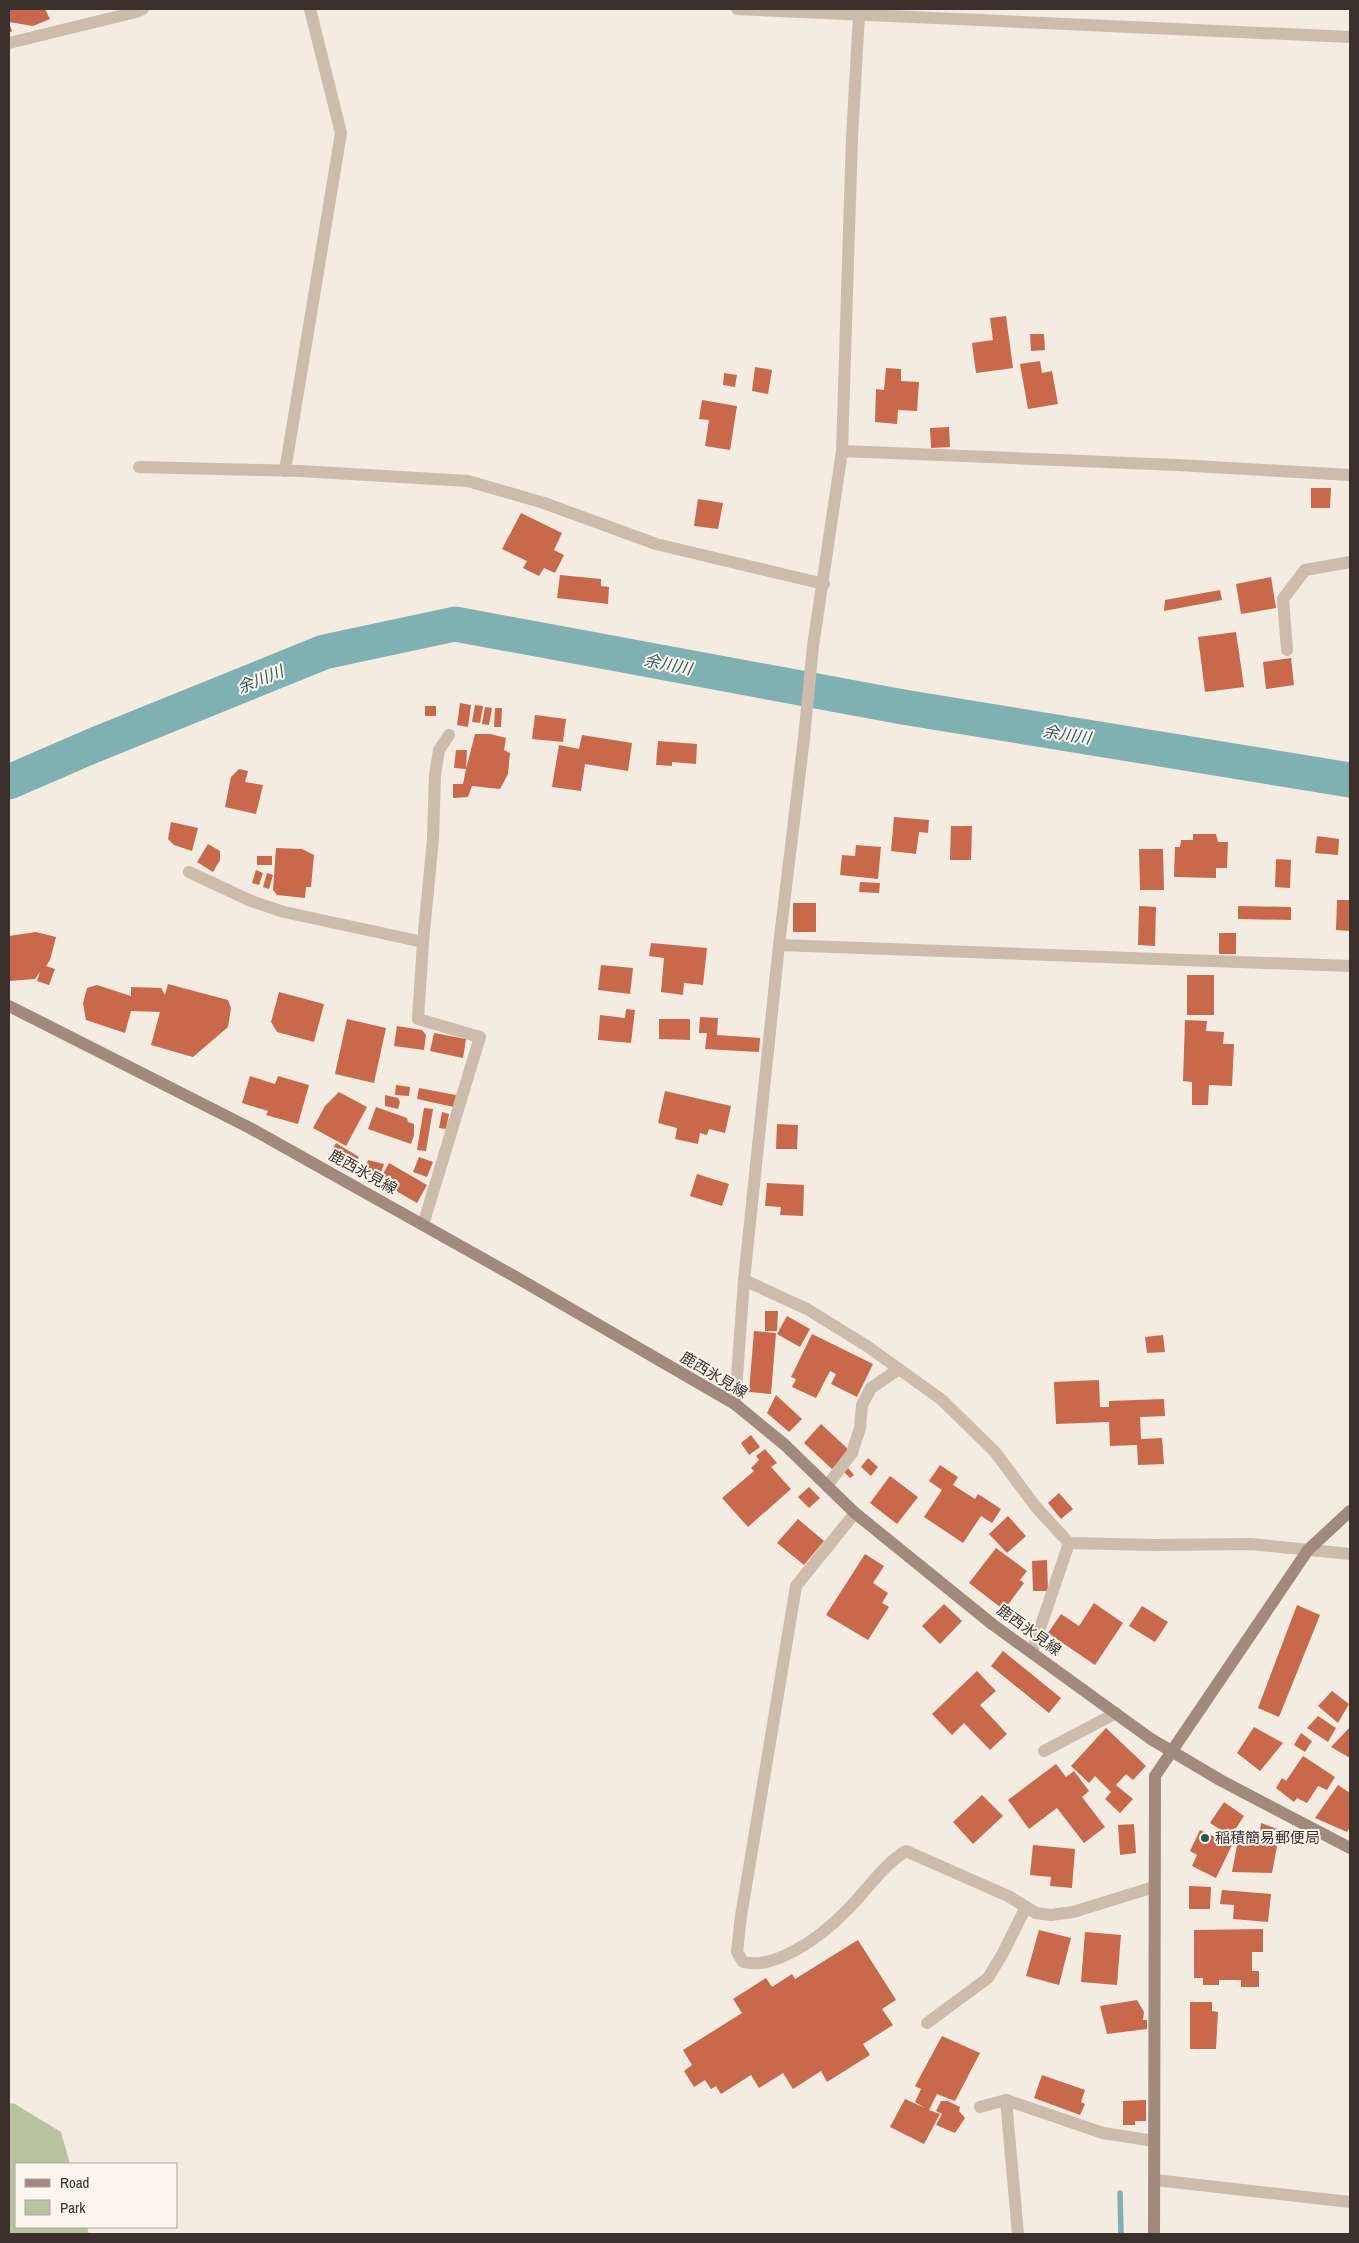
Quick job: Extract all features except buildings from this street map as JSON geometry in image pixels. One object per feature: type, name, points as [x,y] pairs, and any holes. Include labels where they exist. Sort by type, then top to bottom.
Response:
[{"type":"main road","name":"鹿西氷見線","points":[[9,1006],[250,1128],[735,1404],[785,1445],[855,1513],[992,1624],[1151,1739],[1220,1780],[1350,1848]]},
{"type":"main road","points":[[1154,2234],[1154,1888],[1156,1776],[1308,1550],[1350,1511]]},
{"type":"street","points":[[9,43],[143,9]]},
{"type":"street","points":[[285,471],[341,133],[310,9]]},
{"type":"street","points":[[737,9],[1350,37]]},
{"type":"street","points":[[735,1404],[744,1280],[779,944],[813,646],[824,584],[842,451],[852,137],[859,15]]},
{"type":"street","points":[[842,451],[1177,465],[1350,475]]},
{"type":"street","points":[[139,467],[285,471],[468,481],[544,503],[656,544],[824,584]]},
{"type":"street","points":[[1287,650],[1283,599],[1305,570],[1350,562]]},
{"type":"street","points":[[423,1225],[480,1037],[418,1018],[433,839],[434,775],[440,750],[449,735]]},
{"type":"street","points":[[189,872],[251,901],[284,912],[423,942]]},
{"type":"street","points":[[779,944],[1350,966]]},
{"type":"street","points":[[744,1280],[807,1309],[867,1346],[942,1400],[995,1452],[1036,1507],[1069,1543],[1154,1545],[1251,1544],[1350,1554]]},
{"type":"street","points":[[827,1486],[852,1453],[860,1428],[862,1405],[871,1388],[898,1369]]},
{"type":"street","points":[[855,1513],[796,1586],[741,1916],[738,1952],[743,1962],[756,1965],[782,1957],[816,1939],[848,1909],[893,1859],[906,1851],[1008,1896],[1036,1913],[1051,1915],[1073,1912],[1154,1888]]},
{"type":"street","points":[[1032,1652],[1069,1543]]},
{"type":"street","points":[[1044,1751],[1116,1713]]},
{"type":"street","points":[[927,2023],[988,1978],[1004,1953],[1026,1907]]},
{"type":"street","points":[[980,2107],[1006,2100],[1103,2133],[1154,2141]]},
{"type":"street","points":[[1006,2100],[1018,2234]]},
{"type":"street","points":[[1155,2180],[1350,2202]]},
{"type":"green space","points":[[9,2103],[15,2104],[61,2132],[70,2163],[15,2163],[15,2228],[87,2228],[89,2234],[9,2234]]},
{"type":"waterway","name":"余川川","points":[[9,782],[92,746],[324,652],[455,624],[903,707],[1350,780]]},
{"type":"waterway","points":[[1120,2193],[1121,2234]]},
{"type":"place","name":"稲積簡易郵便局","points":[[1205,1838]]}]
